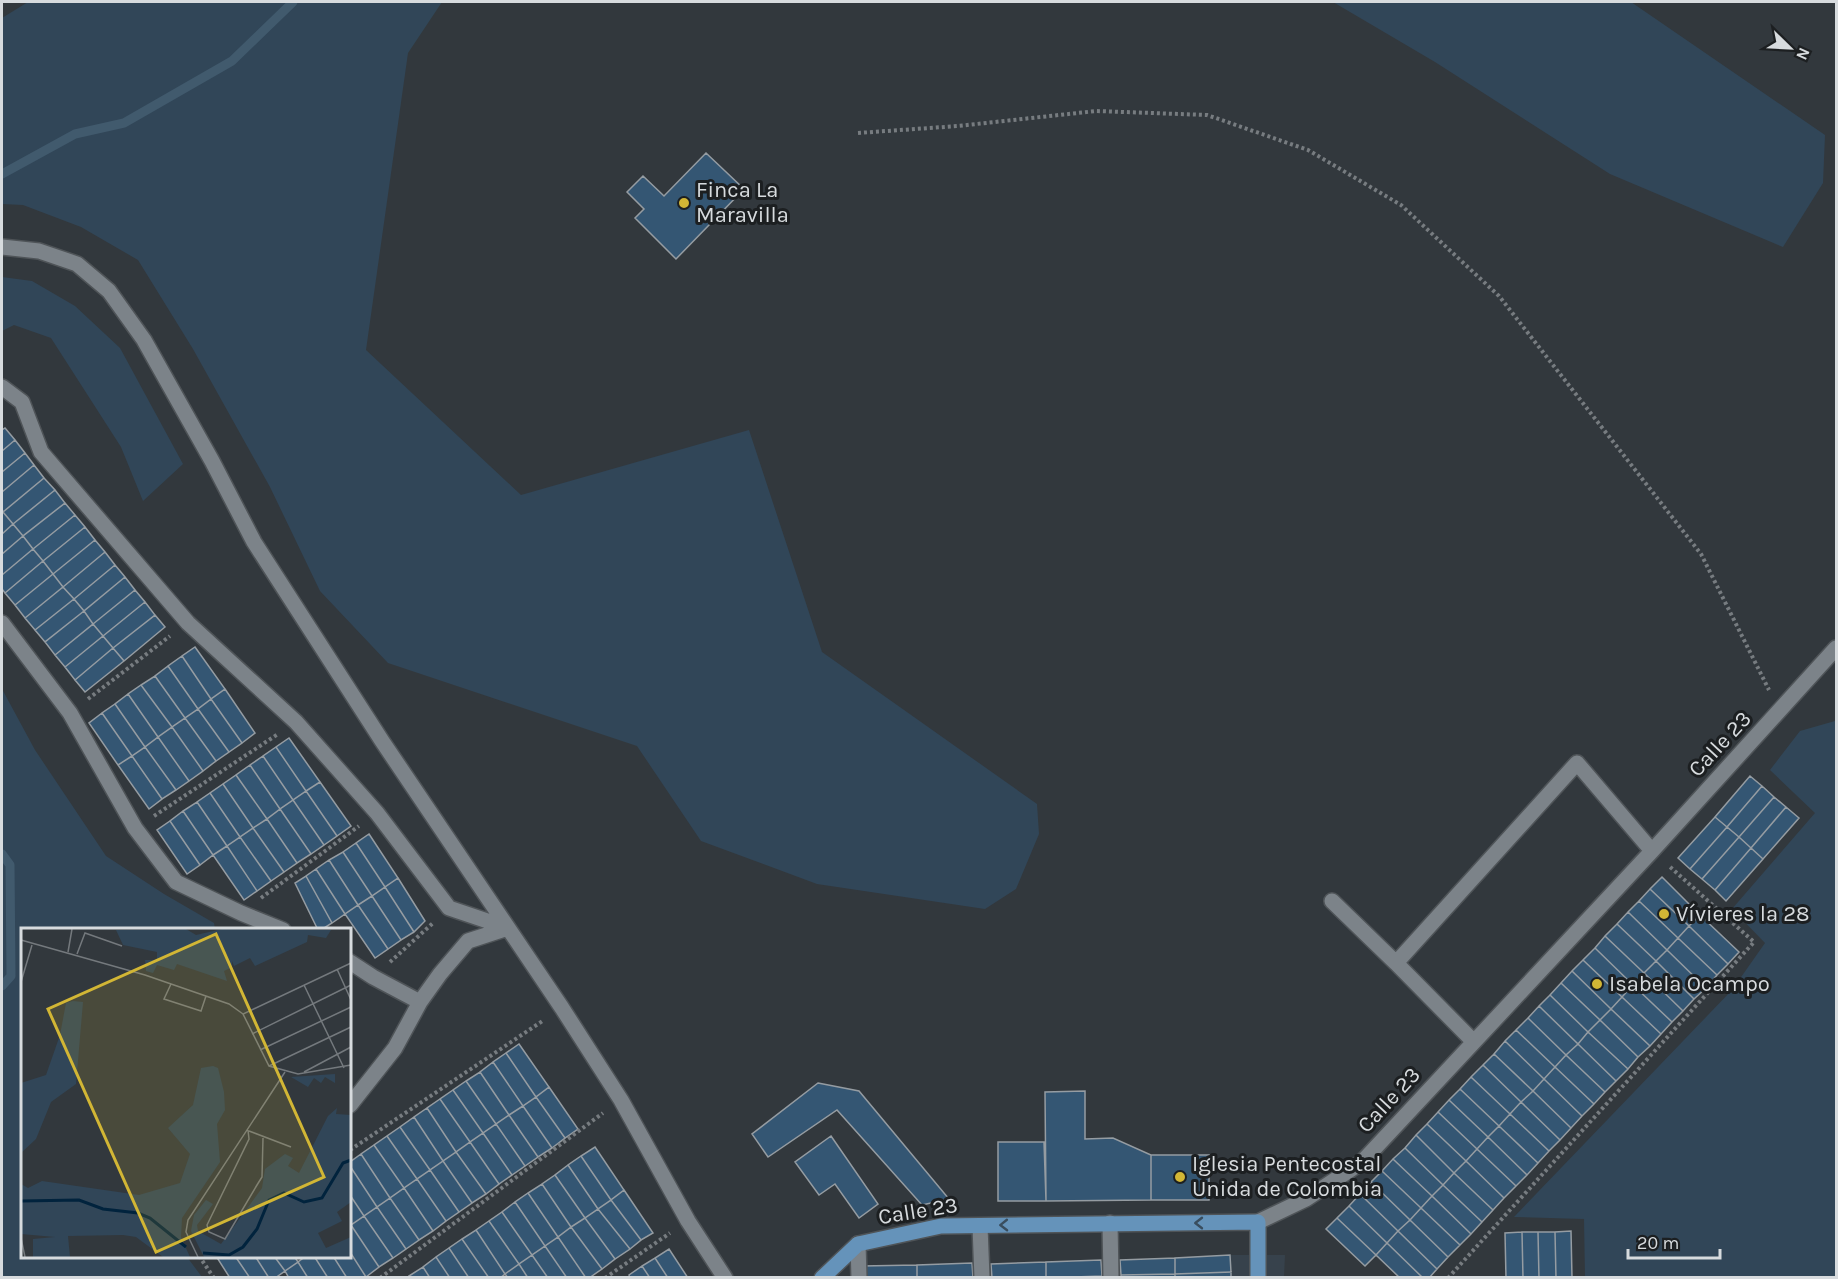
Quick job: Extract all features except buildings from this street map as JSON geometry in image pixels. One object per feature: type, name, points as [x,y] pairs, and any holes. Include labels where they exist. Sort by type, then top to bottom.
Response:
[{"type":"main road","name":"Calle 23","points":[[822,1278],[858,1244],[941,1226],[1258,1222]]},
{"type":"main road","points":[[1258,1222],[1258,1278]]},
{"type":"street","points":[[2,247],[39,251],[77,264],[109,291],[144,340],[212,461],[254,542],[382,741],[562,1008],[621,1100],[688,1221],[725,1278]]},
{"type":"street","points":[[2,387],[22,402],[41,452],[188,623],[296,722],[377,813],[449,908],[508,928]]},
{"type":"street","points":[[2,623],[70,713],[135,828],[176,882],[278,928]]},
{"type":"street","name":"Calle 23","points":[[1258,1222],[1306,1199],[1362,1162],[1652,851],[1836,648]]},
{"type":"street","points":[[1396,963],[1577,764],[1652,851]]},
{"type":"street","points":[[1332,901],[1474,1042]]},
{"type":"street","points":[[351,1104],[395,1048],[420,1002],[440,974],[468,941],[508,928]]},
{"type":"street","points":[[351,963],[420,1002]]},
{"type":"street","points":[[1110,1223],[1111,1278]]},
{"type":"street","points":[[980,1226],[982,1278]]},
{"type":"street","points":[[858,1244],[859,1278]]},
{"type":"path","points":[[858,133],[958,126],[1096,111],[1207,115],[1308,150],[1401,205],[1499,296],[1701,554],[1756,661],[1779,713]]},
{"type":"path","points":[[70,713],[188,623]]},
{"type":"path","points":[[135,828],[296,722]]},
{"type":"path","points":[[241,913],[377,813]]},
{"type":"path","points":[[1448,1278],[1754,942],[1652,851]]},
{"type":"path","points":[[373,977],[449,908]]},
{"type":"path","points":[[351,1149],[562,1008]]},
{"type":"path","points":[[380,1278],[621,1100]]},
{"type":"path","points":[[605,1278],[688,1221]]},
{"type":"path","points":[[200,1258],[214,1278]]},
{"type":"shaded area","points":[[28,2],[442,2],[408,53],[366,350],[521,495],[749,430],[822,652],[1037,804],[1039,834],[1016,889],[985,909],[817,884],[701,841],[637,746],[388,663],[320,591],[270,487],[193,349],[138,260],[81,227],[23,205],[2,204],[2,18]]},
{"type":"shaded area","points":[[1333,2],[1631,2],[1825,135],[1823,183],[1783,247],[1610,174],[1435,62]]},
{"type":"shaded area","points":[[2,277],[32,281],[75,306],[120,348],[183,464],[143,501],[121,447],[51,338],[14,325],[2,331]]},
{"type":"shaded area","points":[[2,689],[35,750],[106,856],[214,923],[215,928],[21,928],[21,1258],[188,1258],[202,1277],[2,1277]]},
{"type":"shaded area","points":[[1835,721],[1836,1277],[1585,1277],[1584,1219],[1514,1217],[1732,990],[1765,943],[1732,909],[1815,813],[1770,770],[1800,731]]},
{"type":"shaded area","points":[[1230,1255],[1285,1255],[1284,1277],[1231,1277]]},
{"type":"waterway","points":[[2,174],[75,134],[124,123],[232,61],[293,2]]},
{"type":"waterway","points":[[2,854],[10,865],[11,976],[2,986]]},
{"type":"place","name":"Finca La Maravilla","points":[[684,203]]},
{"type":"place","name":"Vívieres la 28","points":[[1664,914]]},
{"type":"place","name":"Isabela Ocampo","points":[[1597,984]]},
{"type":"place","name":"Iglesia Pentecostal Unida de Colombia","points":[[1180,1177]]}]
